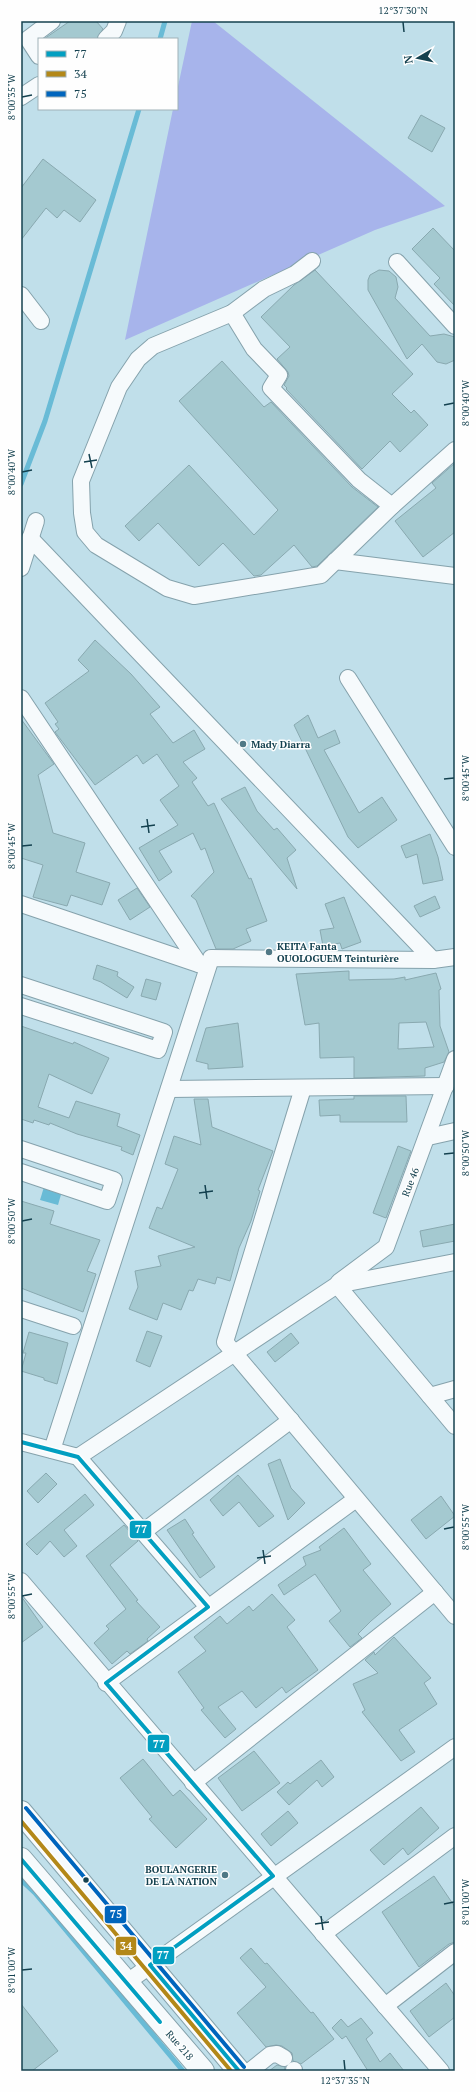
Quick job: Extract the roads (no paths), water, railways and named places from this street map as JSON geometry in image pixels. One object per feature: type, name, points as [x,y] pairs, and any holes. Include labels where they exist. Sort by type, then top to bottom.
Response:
[{"type":"highway","points":[[21,1812],[239,2071]]},
{"type":"highway","name":"Rue 218","points":[[21,1859],[203,2071]]},
{"type":"street","points":[[38,54],[28,39],[52,21]]},
{"type":"street","points":[[107,38],[114,31],[118,21]]},
{"type":"street","points":[[21,97],[38,86]]},
{"type":"street","points":[[312,261],[295,274],[264,289],[232,313],[153,346],[138,359],[119,387],[81,482],[82,513],[85,532],[96,545],[167,588],[194,596],[321,575],[392,506],[455,450]]},
{"type":"street","points":[[397,262],[455,326]]},
{"type":"street","points":[[21,295],[41,321]]},
{"type":"street","points":[[232,313],[254,349],[279,375],[271,388],[359,480],[392,506]]},
{"type":"street","points":[[21,568],[36,522]]},
{"type":"street","points":[[30,538],[434,960]]},
{"type":"street","points":[[335,561],[455,576]]},
{"type":"street","points":[[348,678],[455,847]]},
{"type":"street","points":[[21,698],[203,966]]},
{"type":"street","points":[[21,904],[203,966]]},
{"type":"street","points":[[52,1450],[168,1089],[203,966],[211,958],[434,960],[455,957]]},
{"type":"street","points":[[21,985],[164,1032],[158,1050],[21,1006]]},
{"type":"street","name":"Rue 46","points":[[78,1457],[337,1285],[386,1247],[428,1137],[455,1059]]},
{"type":"street","points":[[168,1089],[446,1086]]},
{"type":"street","points":[[303,1088],[225,1342],[455,1616]]},
{"type":"street","points":[[428,1137],[455,1131]]},
{"type":"street","points":[[21,1149],[114,1180],[107,1201],[21,1172]]},
{"type":"street","points":[[455,1262],[337,1285],[455,1426]]},
{"type":"street","points":[[21,1309],[73,1326]]},
{"type":"street","points":[[430,1396],[455,1390]]},
{"type":"street","points":[[143,1532],[291,1420]]},
{"type":"street","points":[[21,1442],[78,1457],[208,1607]]},
{"type":"street","points":[[106,1683],[356,1499]]},
{"type":"street","points":[[22,1583],[106,1683],[441,2071]]},
{"type":"street","points":[[193,1783],[435,1592]]},
{"type":"street","points":[[126,1983],[455,1748]]},
{"type":"street","points":[[323,1934],[455,1836]]},
{"type":"street","points":[[385,2006],[455,1952]]},
{"type":"street","points":[[250,2071],[270,2055],[278,2054],[291,2067]]},
{"type":"waterway","points":[[160,38],[165,21]]},
{"type":"waterway","points":[[21,484],[45,421],[139,110]]},
{"type":"waterway","points":[[21,1880],[35,1893],[183,2071]]},
{"type":"place","name":"Mady Diarra","points":[[243,744]]},
{"type":"place","name":"KEITA Fanta OUOLOGUEM Teinturière","points":[[269,952]]},
{"type":"place","name":"BOULANGERIE DE LA NATION","points":[[225,1875]]}]
